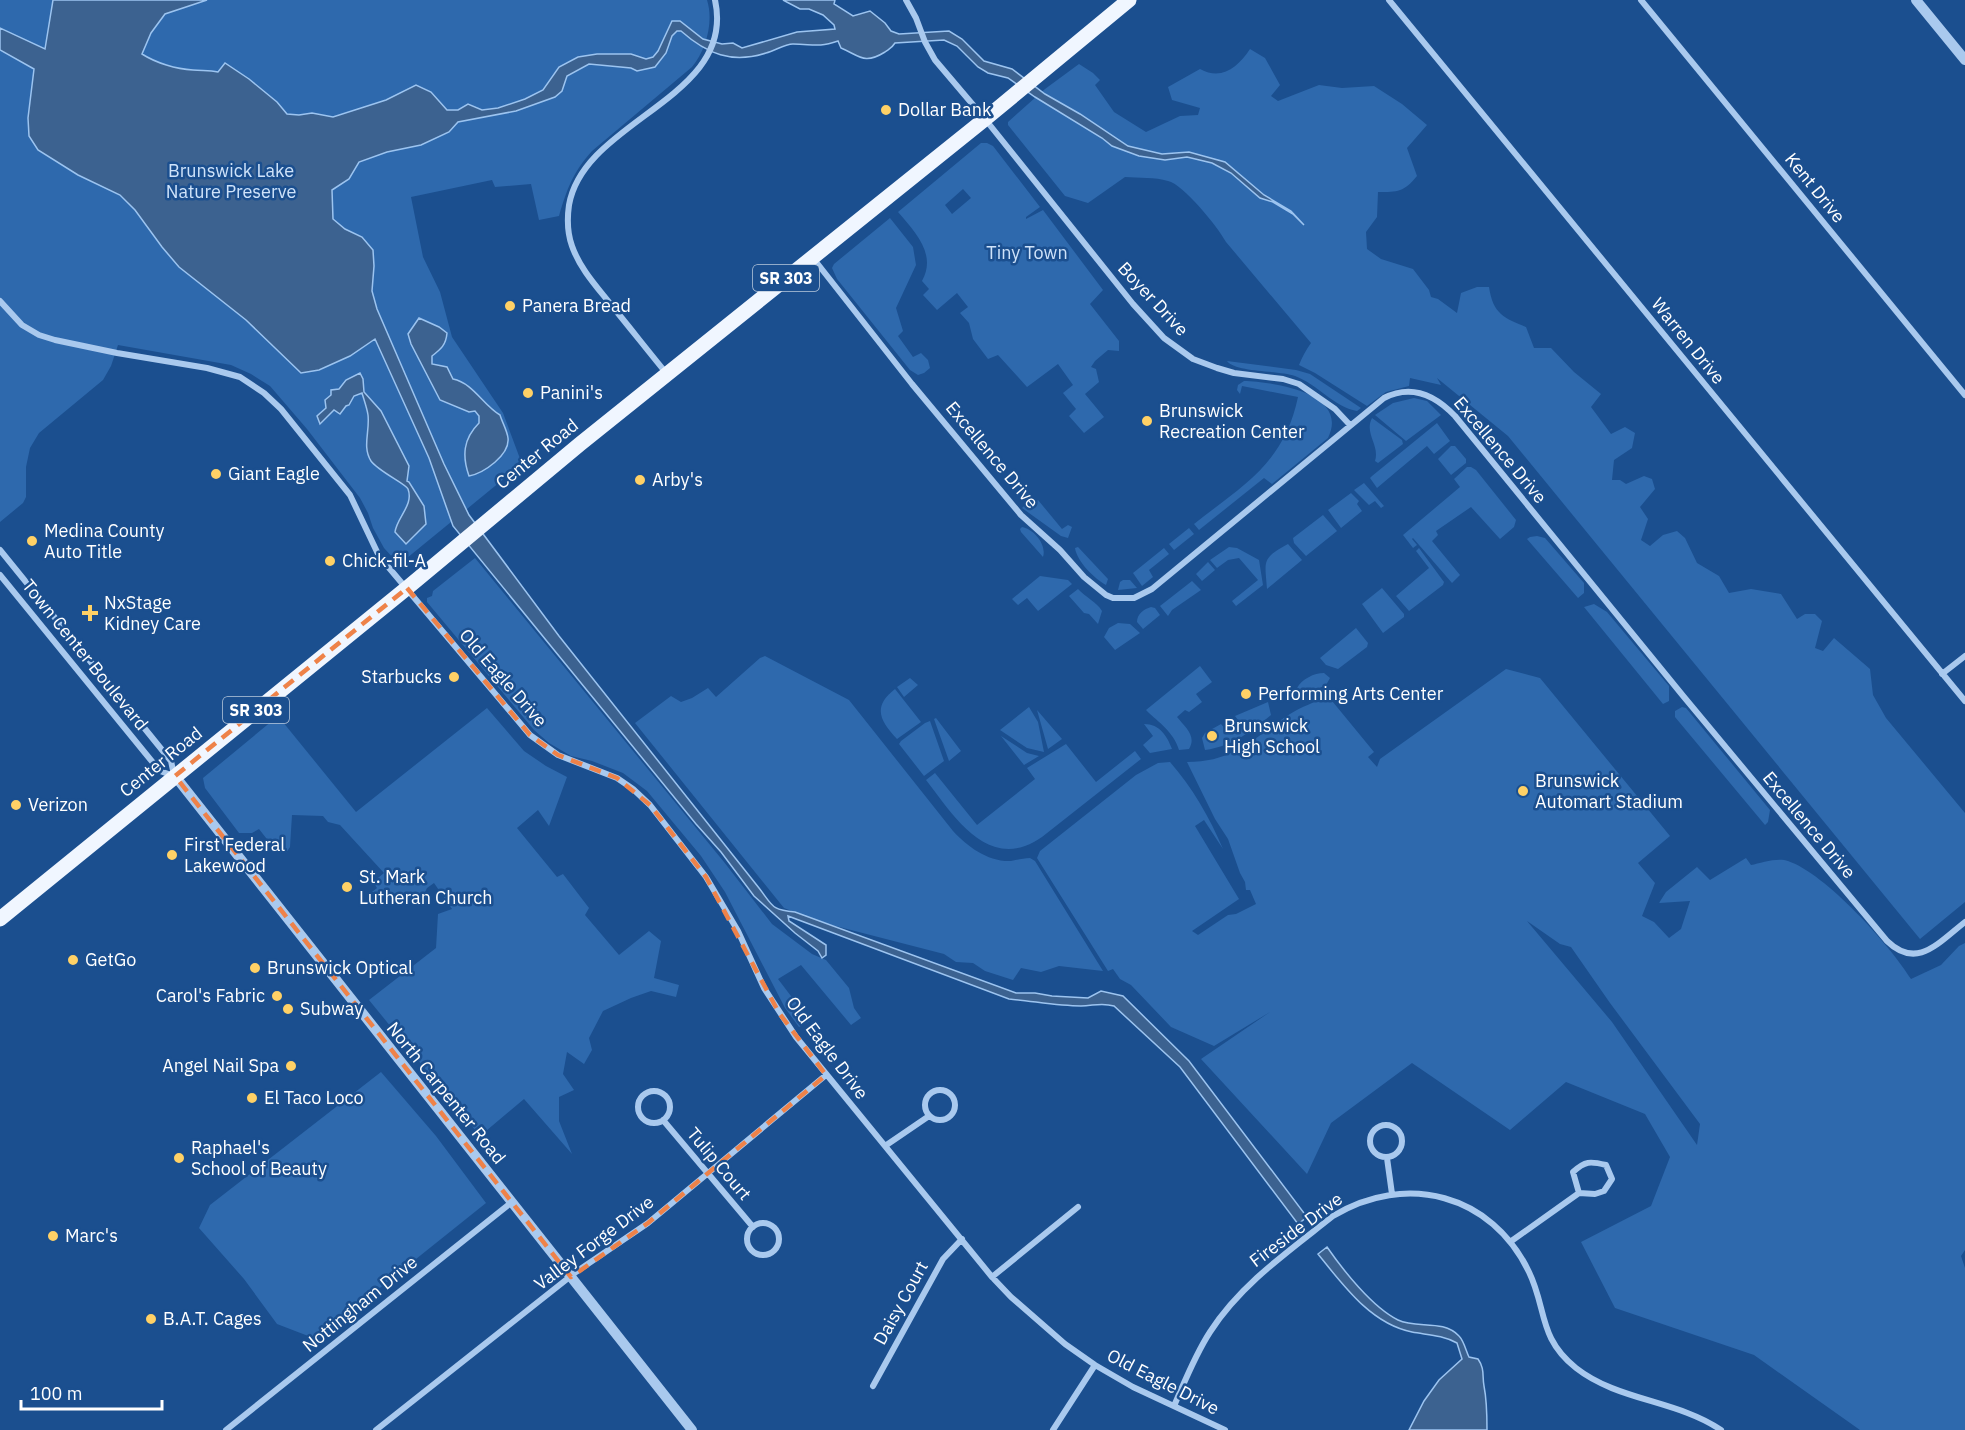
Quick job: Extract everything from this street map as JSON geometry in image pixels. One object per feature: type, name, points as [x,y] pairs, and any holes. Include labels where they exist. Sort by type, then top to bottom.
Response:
[{"type":"main road","name":"Center Road","points":[[0,919],[812,257],[986,119],[1129,0]]},
{"type":"street","points":[[668,374],[580,265],[571,244],[567,215],[575,184],[589,163],[683,85],[702,65],[711,48],[715,33],[717,22],[715,0]]},
{"type":"street","name":"Boyer Drive","points":[[906,0],[935,60],[986,119],[1133,304],[1173,345],[1192,359],[1216,368],[1234,373],[1283,379],[1299,384],[1335,409],[1350,425]]},
{"type":"street","name":"Warren Drive","points":[[1389,0],[1965,701]]},
{"type":"street","name":"Kent Drive","points":[[1641,0],[1965,395]]},
{"type":"street","points":[[1916,0],[1965,60]]},
{"type":"street","name":"Excellence Drive","points":[[812,257],[912,384],[1021,515],[1060,549],[1094,587],[1113,598],[1134,598],[1152,589],[1350,425],[1395,393],[1427,394],[1444,405],[1887,941],[1903,954],[1922,953],[1965,922]]},
{"type":"street","name":"Old Eagle Drive","points":[[0,301],[22,325],[39,335],[117,353],[207,368],[240,377],[264,393],[281,410],[350,495],[379,556],[530,735],[558,755],[618,778],[650,805],[706,877],[730,917],[764,988],[779,1013],[826,1075],[992,1277],[1037,1321],[1095,1365],[1133,1387],[1225,1430]]},
{"type":"street","name":"Town Center Boulevard","points":[[0,550],[171,761],[175,776]]},
{"type":"street","name":"Town Center Boulevard","points":[[0,575],[160,771],[175,776]]},
{"type":"street","points":[[1942,674],[1965,656]]},
{"type":"street","name":"North Carpenter Road","points":[[175,776],[692,1430]]},
{"type":"street","name":"Valley Forge Drive","points":[[376,1430],[610,1247],[648,1223],[826,1075]]},
{"type":"street","points":[[939,1090],[952,1095],[955,1104],[952,1114],[944,1120],[930,1116],[925,1107],[930,1094],[939,1090]]},
{"type":"street","name":"Tulip Court","points":[[653,1091],[666,1097],[669,1101],[669,1112],[663,1120],[653,1123],[643,1118],[638,1109],[644,1095],[653,1091]]},
{"type":"street","points":[[885,1146],[930,1116]]},
{"type":"street","name":"Tulip Court","points":[[663,1120],[753,1227]]},
{"type":"street","points":[[1386,1125],[1397,1129],[1403,1144],[1397,1154],[1387,1158],[1382,1158],[1373,1152],[1370,1142],[1376,1128],[1386,1125]]},
{"type":"street","points":[[1387,1158],[1392,1194]]},
{"type":"street","points":[[1510,1242],[1579,1192],[1594,1194],[1604,1191],[1612,1179],[1606,1165],[1592,1161],[1583,1162],[1573,1172],[1579,1192]]},
{"type":"street","name":"Fireside Drive","points":[[1174,1406],[1209,1333],[1243,1291],[1334,1216],[1365,1199],[1392,1194],[1425,1194],[1460,1204],[1491,1223],[1510,1242],[1530,1274],[1548,1332],[1556,1347],[1575,1367],[1603,1384],[1682,1410],[1721,1430]]},
{"type":"street","name":"Nottingham Drive","points":[[226,1430],[512,1202]]},
{"type":"street","points":[[992,1277],[1078,1207]]},
{"type":"street","name":"Tulip Court","points":[[762,1223],[772,1225],[776,1229],[779,1244],[773,1252],[757,1254],[749,1247],[747,1236],[753,1227],[762,1223]]},
{"type":"street","name":"Daisy Court","points":[[873,1386],[943,1259],[962,1239]]},
{"type":"street","points":[[1053,1430],[1095,1365]]},
{"type":"highlighted area","points":[[407,588],[530,735],[558,755],[617,778],[650,805],[706,877],[779,1013],[826,1075],[648,1223],[571,1277],[175,776]]},
{"type":"green space","name":"Brunswick Lake Nature Preserve","points":[[0,0],[707,0],[710,17],[705,44],[692,67],[592,151],[571,181],[559,216],[539,220],[531,184],[495,187],[492,180],[411,197],[423,257],[440,292],[452,337],[503,413],[522,464],[407,558],[395,560],[384,548],[360,498],[307,429],[270,386],[231,365],[118,345],[111,366],[103,380],[39,433],[30,448],[26,467],[26,497],[23,503],[0,522]]},
{"type":"green space","points":[[1250,49],[1265,58],[1280,85],[1271,96],[1278,101],[1319,85],[1342,88],[1374,86],[1402,104],[1427,125],[1407,148],[1417,176],[1400,190],[1378,192],[1377,217],[1366,232],[1367,249],[1381,259],[1413,269],[1429,290],[1431,297],[1438,299],[1457,313],[1461,293],[1477,287],[1489,287],[1497,309],[1506,318],[1526,327],[1534,348],[1551,348],[1574,372],[1601,394],[1591,407],[1611,434],[1625,427],[1635,433],[1632,448],[1614,460],[1612,480],[1620,480],[1626,484],[1644,476],[1652,479],[1655,489],[1640,507],[1648,519],[1641,540],[1650,546],[1663,535],[1677,531],[1685,538],[1697,563],[1719,576],[1729,593],[1751,589],[1781,594],[1797,619],[1805,614],[1815,614],[1822,621],[1815,648],[1823,651],[1834,638],[1870,669],[1873,695],[1886,718],[1965,813],[1965,902],[1920,939],[1508,436],[1437,378],[1441,385],[1410,378],[1409,386],[1386,392],[1367,406],[1299,365],[1311,343],[1226,242],[1208,217],[1182,190],[1168,181],[1125,177],[1088,203],[1065,196],[1008,125],[1008,122],[1045,89],[1079,64],[1100,80],[1095,85],[1114,112],[1146,132],[1180,116],[1198,115],[1200,108],[1172,100],[1168,87],[1200,69],[1215,73],[1229,70]]},
{"type":"green space","name":"Tiny Town","points":[[981,143],[993,146],[1040,207],[1026,219],[1043,210],[1103,290],[1090,304],[1119,341],[1119,351],[1108,350],[1095,361],[1091,367],[1096,369],[1099,382],[1085,394],[1104,417],[1084,433],[1069,416],[1076,409],[1063,393],[1073,385],[1058,364],[1027,387],[998,355],[988,359],[973,339],[969,323],[960,313],[968,307],[957,293],[937,310],[923,295],[929,289],[922,281],[927,262],[922,244],[898,212]],"holes":[[[963,189],[971,198],[952,214],[945,205]]]},
{"type":"green space","points":[[890,218],[913,247],[916,265],[896,308],[903,331],[898,336],[913,357],[921,353],[928,360],[930,368],[918,375],[910,370],[837,279],[832,268]]},
{"type":"green space","points":[[1227,361],[1310,374],[1361,408],[1357,411],[1349,409],[1295,376],[1239,368]]},
{"type":"green space","points":[[1244,381],[1290,388],[1319,400],[1328,410],[1332,423],[1328,438],[1272,484],[1264,478],[1199,530],[1194,524],[1245,484],[1272,456],[1283,440],[1292,420],[1298,397],[1242,386],[1240,394],[1237,390],[1238,385]]},
{"type":"green space","points":[[1414,398],[1427,401],[1441,415],[1406,441],[1375,415],[1393,403]]},
{"type":"green space","points":[[1372,418],[1402,440],[1403,444],[1378,463],[1375,461],[1376,450],[1370,429]]},
{"type":"green space","points":[[1437,423],[1450,441],[1434,454],[1427,446],[1377,488],[1370,478]]},
{"type":"green space","points":[[1451,446],[1455,446],[1466,459],[1466,463],[1451,475],[1438,459]]},
{"type":"green space","points":[[1467,467],[1476,470],[1516,520],[1514,527],[1500,539],[1471,507],[1436,531],[1438,535],[1432,541],[1460,575],[1452,583],[1413,538],[1417,545],[1413,548],[1403,535],[1460,487],[1454,479]]},
{"type":"green space","points":[[1364,483],[1384,506],[1381,508],[1375,501],[1369,505],[1354,490]]},
{"type":"green space","points":[[1351,493],[1359,501],[1357,504],[1362,511],[1341,528],[1328,510]]},
{"type":"green space","points":[[1038,500],[1062,529],[1068,525],[1072,527],[1068,538],[1061,536],[1022,508],[1029,501],[1032,505]]},
{"type":"green space","points":[[1323,515],[1337,531],[1306,556],[1294,543],[1293,538]]},
{"type":"green space","points":[[1022,527],[1027,528],[1038,538],[1043,548],[1043,557],[1021,532]]},
{"type":"green space","points":[[1189,528],[1194,534],[1174,550],[1169,544]]},
{"type":"green space","points":[[1537,536],[1545,538],[1584,583],[1584,593],[1578,598],[1527,539]]},
{"type":"green space","points":[[1288,544],[1302,560],[1267,589],[1267,561],[1273,553]]},
{"type":"green space","points":[[1078,547],[1108,579],[1106,585],[1083,564],[1076,553],[1075,548]]},
{"type":"green space","points":[[1229,547],[1237,548],[1259,560],[1263,585],[1236,606],[1232,601],[1258,580],[1239,558],[1228,560],[1217,568],[1210,560]]},
{"type":"green space","points":[[1164,548],[1169,554],[1149,570],[1153,577],[1142,586],[1133,573]]},
{"type":"green space","points":[[1419,548],[1444,582],[1409,611],[1396,596],[1429,568],[1416,551]]},
{"type":"green space","points":[[475,558],[772,924],[812,954],[826,960],[849,988],[854,1008],[861,1018],[851,1025],[801,965],[778,979],[810,1021],[799,1027],[785,1008],[725,892],[701,856],[647,791],[623,773],[571,756],[549,743],[534,730],[427,602],[427,598],[432,596],[433,591]]},
{"type":"green space","points":[[1208,562],[1215,570],[1202,581],[1196,574]]},
{"type":"green space","points":[[1040,576],[1068,580],[1072,584],[1038,611],[1027,598],[1018,605],[1012,599]]},
{"type":"green space","points":[[1123,580],[1130,580],[1137,588],[1118,590]]},
{"type":"green space","points":[[1192,581],[1201,590],[1172,610],[1168,616],[1160,606]]},
{"type":"green space","points":[[1382,588],[1404,614],[1404,617],[1383,633],[1362,604]]},
{"type":"green space","points":[[1078,589],[1102,611],[1098,624],[1089,614],[1084,613],[1069,596]]},
{"type":"green space","points":[[1594,604],[1607,612],[1669,686],[1669,701],[1663,704],[1584,607]]},
{"type":"green space","points":[[1151,607],[1155,608],[1160,615],[1143,629],[1137,622],[1138,617]]},
{"type":"green space","points":[[1118,623],[1130,624],[1140,633],[1115,650],[1104,637],[1109,628]]},
{"type":"green space","points":[[1356,628],[1368,643],[1367,647],[1338,669],[1326,665],[1320,658]]},
{"type":"green space","points":[[765,656],[849,700],[965,843],[994,859],[1011,861],[1030,858],[1035,861],[1103,971],[1059,966],[1041,972],[1021,968],[1013,980],[985,971],[973,963],[956,962],[944,954],[820,922],[784,908],[635,723],[671,696],[681,702],[708,688],[716,697]]},
{"type":"green space","points":[[1200,666],[1212,682],[1196,694],[1202,702],[1189,712],[1185,710],[1177,717],[1189,732],[1192,740],[1189,749],[1179,750],[1169,732],[1146,710]]},
{"type":"green space","points":[[1506,669],[1540,678],[1670,836],[1638,863],[1655,883],[1642,916],[1654,922],[1669,938],[1681,929],[1690,901],[1659,903],[1666,892],[1697,867],[1710,880],[1746,858],[1751,865],[1775,860],[1788,861],[1820,880],[1873,930],[1911,979],[1941,965],[1959,946],[1965,943],[1965,1250],[1961,1256],[1965,1268],[1965,1430],[1860,1430],[1754,1355],[1615,1308],[1581,1242],[1651,1206],[1670,1157],[1645,1114],[1566,1082],[1510,1130],[1412,1063],[1331,1123],[1307,1174],[1201,1059],[1270,1012],[1214,1046],[1171,1027],[1131,985],[1120,979],[1113,969],[1108,971],[1037,858],[1040,851],[1136,775],[1158,763],[1170,762],[1193,792],[1212,826],[1223,849],[1204,820],[1195,826],[1239,899],[1192,931],[1198,935],[1228,915],[1236,914],[1256,904],[1250,890],[1246,890],[1228,839],[1215,819],[1187,762],[1204,761],[1231,753],[1254,740],[1294,711],[1328,696],[1374,752],[1368,757],[1377,767],[1380,759]],"holes":[[[1527,921],[1560,944],[1571,947],[1700,1124],[1697,1145],[1612,1022]]]},
{"type":"green space","points":[[1324,673],[1330,678],[1326,685],[1304,695],[1298,693],[1297,688],[1305,679]]},
{"type":"green space","points":[[910,678],[918,685],[904,697],[897,687]]},
{"type":"green space","points":[[895,689],[921,722],[897,739],[886,726],[881,714],[883,702]]},
{"type":"green space","points":[[1268,702],[1271,715],[1256,727],[1233,742],[1205,750],[1202,738],[1205,733],[1221,724],[1226,730],[1238,720],[1235,716]]},
{"type":"green space","points":[[1029,707],[1038,722],[1044,752],[1027,748],[1000,730]]},
{"type":"green space","points":[[1682,707],[1686,708],[1770,810],[1768,822],[1765,825],[1675,717],[1675,711]]},
{"type":"green space","points":[[487,708],[524,751],[567,777],[549,826],[538,810],[517,828],[557,877],[563,874],[589,908],[585,915],[619,955],[649,931],[661,941],[654,978],[679,985],[676,997],[651,991],[603,1011],[589,1038],[592,1050],[584,1064],[567,1052],[563,1074],[574,1090],[559,1097],[559,1121],[572,1154],[524,1099],[480,1136],[369,1000],[436,948],[438,914],[452,909],[434,883],[427,888],[422,898],[372,892],[377,888],[373,882],[384,873],[340,825],[328,822],[323,816],[292,815],[290,847],[286,853],[277,852],[259,829],[252,833],[239,833],[205,788],[203,778],[278,716],[356,812]]},
{"type":"green space","points":[[1037,710],[1062,739],[1048,749]]},
{"type":"green space","points":[[936,718],[961,751],[949,761],[934,719]]},
{"type":"green space","points":[[930,721],[944,761],[924,776],[899,744]]},
{"type":"green space","points":[[1144,724],[1159,728],[1172,749],[1150,753],[1143,745],[1153,736]]},
{"type":"green space","points":[[1001,736],[1027,753],[1039,756],[1024,765]]},
{"type":"green space","points":[[1066,744],[1096,782],[1135,751],[1141,759],[1042,837],[1025,846],[1009,849],[994,847],[980,840],[956,818],[926,780],[935,773],[977,825],[1035,779],[1027,768]]},
{"type":"green space","points":[[381,1072],[436,1136],[486,1203],[316,1339],[277,1324],[244,1279],[199,1228],[210,1205]]},
{"type":"shaded area","points":[[53,0],[207,0],[165,14],[151,33],[142,54],[160,63],[187,69],[218,72],[225,63],[277,102],[287,114],[312,113],[333,117],[386,100],[416,85],[431,92],[447,110],[458,110],[468,104],[482,110],[498,108],[543,90],[559,67],[578,57],[597,54],[631,54],[646,59],[653,57],[672,21],[680,21],[703,39],[722,44],[733,43],[742,48],[797,32],[835,29],[834,25],[823,15],[809,9],[800,9],[783,0],[835,0],[834,4],[853,16],[870,11],[891,31],[899,34],[949,31],[962,39],[984,61],[1012,69],[1045,94],[1128,146],[1162,154],[1189,152],[1225,162],[1264,195],[1291,211],[1304,225],[1293,214],[1273,202],[1260,198],[1231,173],[1212,163],[1187,157],[1165,160],[1139,156],[1112,146],[1008,78],[988,73],[978,67],[957,46],[944,40],[895,43],[878,56],[867,59],[841,48],[838,41],[820,45],[790,44],[754,56],[731,57],[700,46],[681,31],[677,31],[672,36],[666,53],[655,67],[637,71],[631,68],[589,64],[567,76],[562,91],[555,97],[516,111],[458,122],[449,132],[421,145],[387,152],[359,162],[349,179],[332,190],[333,219],[345,229],[362,237],[373,250],[372,291],[377,309],[444,464],[469,515],[559,636],[770,903],[781,910],[795,912],[1016,993],[1088,998],[1101,991],[1123,996],[1189,1061],[1307,1217],[1298,1224],[1180,1067],[1114,1006],[1063,1005],[1009,999],[788,916],[789,921],[826,945],[826,955],[822,958],[818,951],[754,896],[721,852],[453,526],[429,458],[375,339],[350,356],[319,370],[301,373],[246,320],[179,267],[135,210],[120,195],[78,175],[38,150],[29,136],[28,118],[34,69],[0,50],[0,28],[45,49]]},
{"type":"shaded area","points":[[419,318],[447,333],[446,341],[432,356],[432,364],[447,367],[453,379],[466,385],[500,415],[506,429],[508,444],[505,451],[495,462],[475,474],[469,476],[465,462],[465,448],[470,435],[479,423],[479,416],[475,411],[469,412],[440,400],[408,334]]},
{"type":"shaded area","points":[[360,373],[364,392],[381,411],[409,466],[407,481],[424,506],[426,524],[406,544],[395,532],[409,500],[408,489],[375,465],[368,456],[368,415],[362,393],[354,396],[340,414],[334,410],[320,424],[317,416],[326,408],[325,400],[331,395],[331,390],[339,389],[346,380]]},
{"type":"shaded area","points":[[1327,1247],[1359,1287],[1388,1314],[1405,1323],[1438,1326],[1453,1331],[1459,1336],[1469,1357],[1478,1359],[1482,1366],[1487,1430],[1409,1430],[1424,1401],[1439,1380],[1462,1359],[1457,1343],[1397,1328],[1371,1312],[1348,1290],[1318,1254]]},
{"type":"place","name":"Dollar Bank","points":[[886,110]]},
{"type":"place","name":"Panera Bread","points":[[510,306]]},
{"type":"place","name":"Panini's","points":[[528,393]]},
{"type":"place","name":"Brunswick Recreation Center","points":[[1147,421]]},
{"type":"place","name":"Giant Eagle","points":[[216,474]]},
{"type":"place","name":"Arby's","points":[[640,480]]},
{"type":"place","name":"Medina County Auto Title","points":[[32,541]]},
{"type":"place","name":"Chick-fil-A","points":[[330,561]]},
{"type":"place","name":"NxStage Kidney Care","points":[[90,613]]},
{"type":"place","name":"Starbucks","points":[[454,677]]},
{"type":"place","name":"Performing Arts Center","points":[[1246,694]]},
{"type":"place","name":"Brunswick High School","points":[[1212,736]]},
{"type":"place","name":"Brunswick Automart Stadium","points":[[1523,791]]},
{"type":"place","name":"Verizon","points":[[16,805]]},
{"type":"place","name":"First Federal Lakewood","points":[[172,855]]},
{"type":"place","name":"St. Mark Lutheran Church","points":[[347,887]]},
{"type":"place","name":"GetGo","points":[[73,960]]},
{"type":"place","name":"Brunswick Optical","points":[[255,968]]},
{"type":"place","name":"Carol's Fabric","points":[[277,996]]},
{"type":"place","name":"Subway","points":[[288,1009]]},
{"type":"place","name":"Angel Nail Spa","points":[[291,1066]]},
{"type":"place","name":"El Taco Loco","points":[[252,1098]]},
{"type":"place","name":"Raphael's School of Beauty","points":[[179,1158]]},
{"type":"place","name":"Marc's","points":[[53,1236]]},
{"type":"place","name":"B.A.T. Cages","points":[[151,1319]]}]
